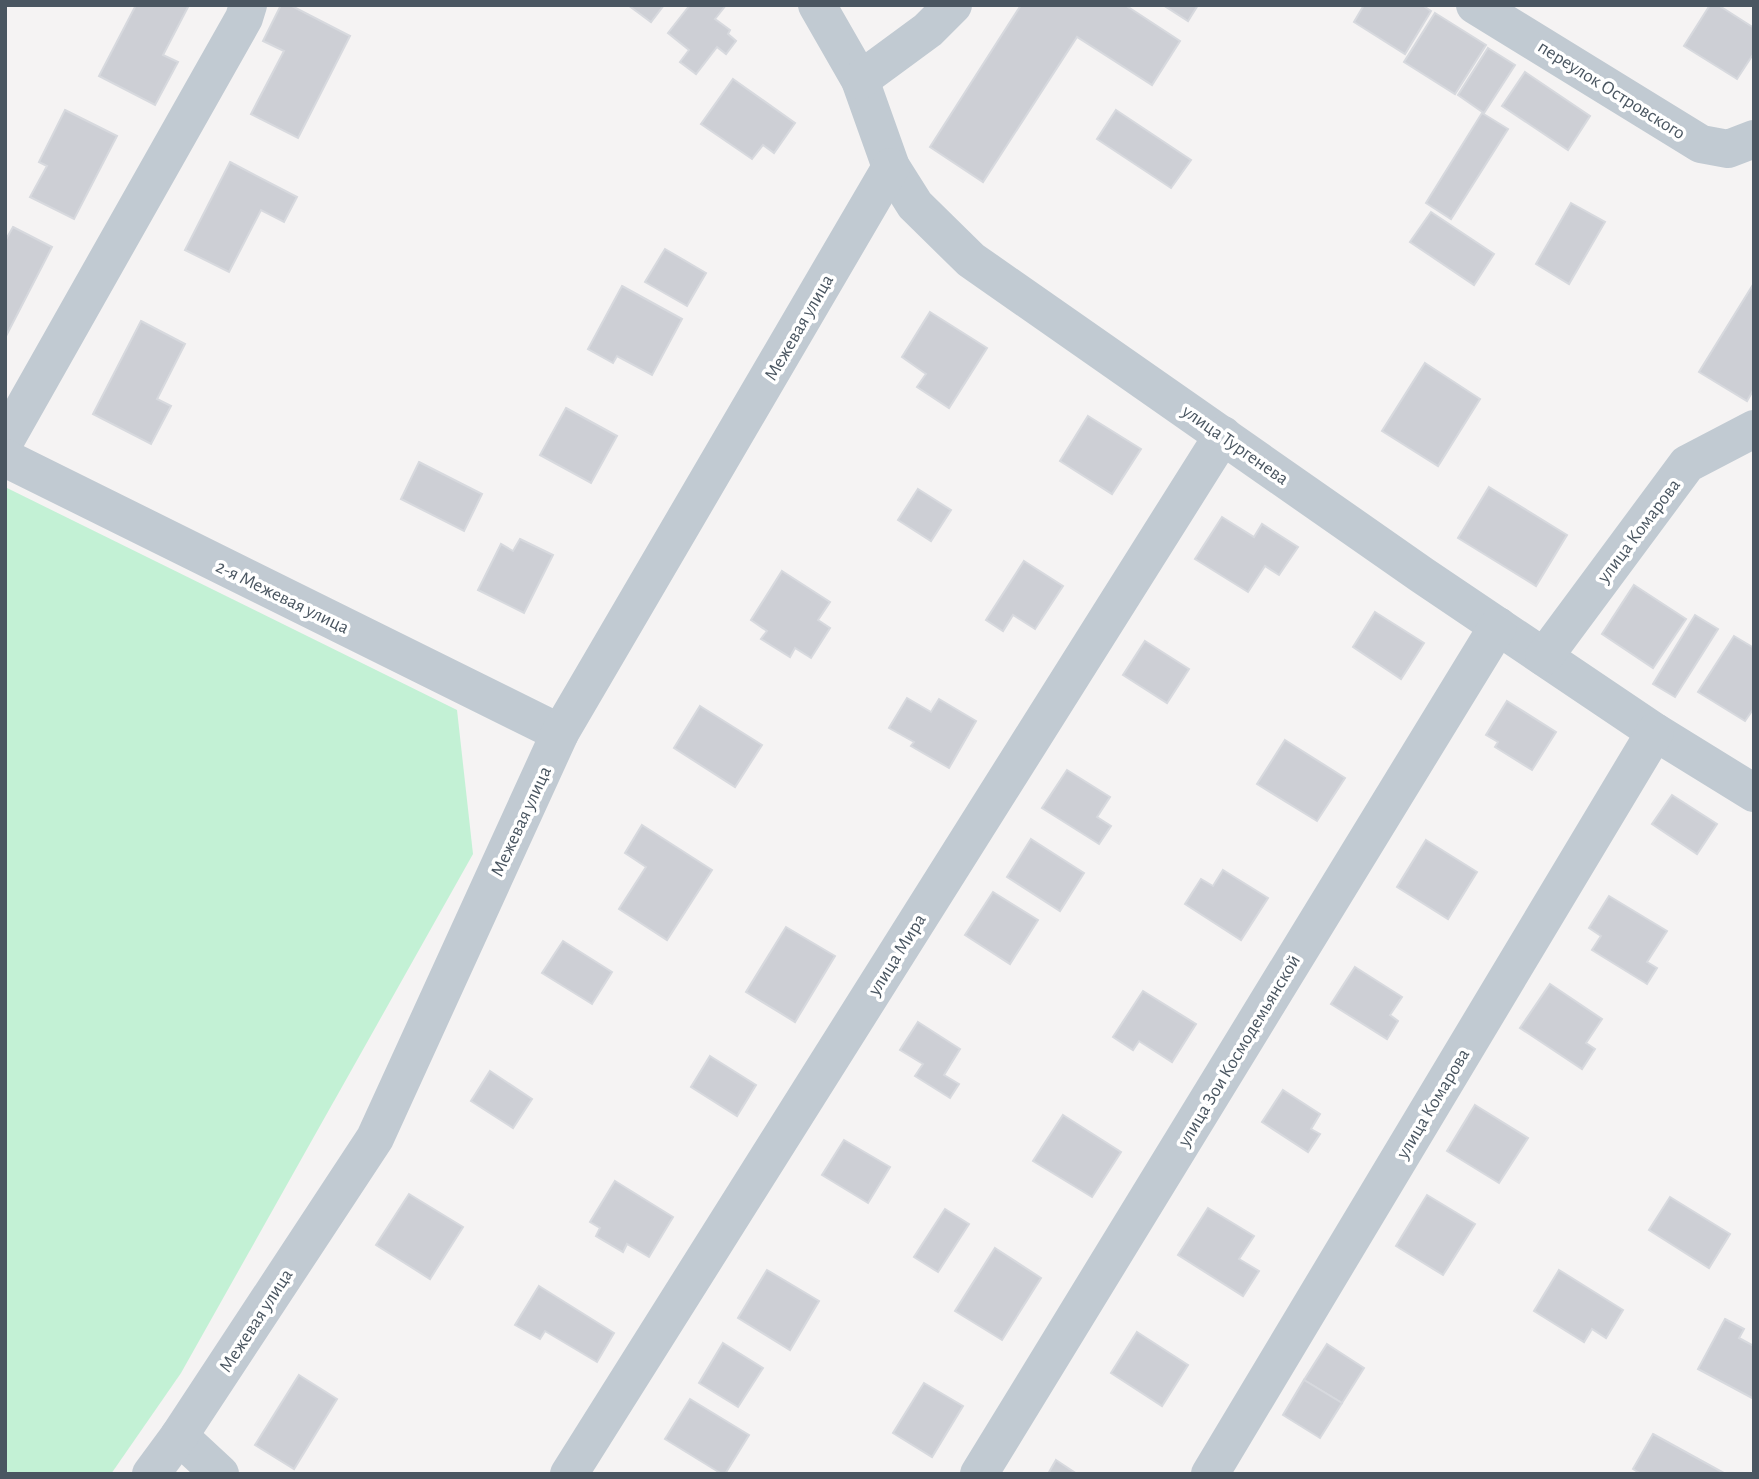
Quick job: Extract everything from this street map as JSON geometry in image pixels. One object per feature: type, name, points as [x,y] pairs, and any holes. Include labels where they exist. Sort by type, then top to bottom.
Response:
[{"type":"street","points":[[5,441],[238,30],[248,5]]},
{"type":"street","name":"улица Тургенева","points":[[817,5],[860,80],[891,167],[915,205],[971,260],[1422,575],[1655,732],[1754,793]]},
{"type":"street","points":[[860,80],[928,30],[953,5]]},
{"type":"street","name":"переулок Островского","points":[[1475,5],[1701,144],[1728,149],[1754,139]]},
{"type":"street","name":"Межевая улица","points":[[151,1474],[179,1436],[374,1138],[560,733],[891,167]]},
{"type":"street","name":"улица Комарова","points":[[1544,657],[1687,464],[1754,429]]},
{"type":"street","name":"улица Мира","points":[[569,1474],[1223,435]]},
{"type":"street","name":"2-я Межевая улица","points":[[5,457],[560,733]]},
{"type":"street","name":"улица Зои Космодемьянской","points":[[979,1474],[1498,626]]},
{"type":"street","name":"улица Комарова","points":[[1210,1474],[1655,732]]},
{"type":"street","points":[[179,1436],[220,1474]]},
{"type":"green space","points":[[5,487],[457,710],[473,854],[181,1373],[111,1474],[5,1474]]},
{"type":"building","points":[[136,5],[189,5],[163,55],[178,62],[155,105],[99,76]]},
{"type":"building","points":[[281,5],[290,5],[350,36],[298,138],[251,114],[284,51],[263,41]]},
{"type":"building","points":[[628,5],[664,5],[651,22]]},
{"type":"building","points":[[690,5],[726,5],[715,19],[730,30],[728,34],[736,41],[726,54],[717,47],[696,74],[680,62],[689,50],[668,33]]},
{"type":"building","points":[[1021,5],[1125,5],[1180,41],[1152,85],[1077,37],[983,182],[930,147]]},
{"type":"building","points":[[1163,5],[1198,5],[1188,21]]},
{"type":"building","points":[[1364,5],[1422,5],[1431,11],[1405,54],[1354,22]]},
{"type":"building","points":[[1710,5],[1718,5],[1754,28],[1754,53],[1737,79],[1684,46]]},
{"type":"building","points":[[1435,13],[1486,45],[1455,94],[1404,62]]},
{"type":"building","points":[[1488,48],[1515,65],[1484,113],[1458,95]]},
{"type":"building","points":[[1525,72],[1590,116],[1568,150],[1502,106]]},
{"type":"building","points":[[733,79],[795,123],[774,153],[763,145],[752,159],[701,124]]},
{"type":"building","points":[[65,110],[117,136],[74,219],[30,197],[47,166],[39,162]]},
{"type":"building","points":[[1116,110],[1191,160],[1171,188],[1097,139]]},
{"type":"building","points":[[1482,113],[1508,129],[1451,219],[1426,203]]},
{"type":"building","points":[[230,162],[297,197],[284,222],[261,210],[229,272],[185,250]]},
{"type":"building","points":[[1571,203],[1605,222],[1569,284],[1536,264]]},
{"type":"building","points":[[1431,212],[1494,254],[1474,285],[1410,242]]},
{"type":"building","points":[[13,227],[52,247],[5,338],[5,241]]},
{"type":"building","points":[[665,249],[706,273],[687,306],[645,282]]},
{"type":"building","points":[[1754,283],[1754,389],[1747,401],[1699,372]]},
{"type":"building","points":[[622,286],[682,319],[652,375],[617,356],[613,363],[588,349]]},
{"type":"building","points":[[930,312],[987,348],[949,408],[917,387],[926,374],[902,357]]},
{"type":"building","points":[[141,321],[185,344],[157,399],[171,406],[151,444],[93,414]]},
{"type":"building","points":[[1425,363],[1480,399],[1438,466],[1382,431]]},
{"type":"building","points":[[566,408],[617,436],[591,483],[540,455]]},
{"type":"building","points":[[1088,416],[1141,449],[1112,494],[1060,461]]},
{"type":"building","points":[[419,462],[482,494],[464,531],[401,499]]},
{"type":"building","points":[[1489,487],[1567,535],[1536,586],[1458,538]]},
{"type":"building","points":[[918,489],[951,510],[931,541],[898,520]]},
{"type":"building","points":[[1222,517],[1254,537],[1262,524],[1298,547],[1279,575],[1265,566],[1248,592],[1195,559]]},
{"type":"building","points":[[520,539],[553,555],[524,613],[478,590],[501,544],[513,551]]},
{"type":"building","points":[[1024,561],[1063,586],[1035,629],[1013,615],[1003,631],[986,620]]},
{"type":"building","points":[[782,571],[830,602],[818,620],[830,628],[811,658],[795,648],[790,657],[761,639],[767,631],[751,620]]},
{"type":"building","points":[[1634,585],[1686,619],[1653,668],[1602,634]]},
{"type":"building","points":[[1375,612],[1424,643],[1401,679],[1353,647]]},
{"type":"building","points":[[1695,615],[1718,629],[1675,697],[1653,684]]},
{"type":"building","points":[[1734,636],[1754,648],[1754,708],[1745,721],[1698,692]]},
{"type":"building","points":[[1145,641],[1189,669],[1167,703],[1123,675]]},
{"type":"building","points":[[907,698],[931,712],[939,699],[976,721],[949,768],[911,746],[914,742],[889,728]]},
{"type":"building","points":[[1507,701],[1556,732],[1532,770],[1495,747],[1498,742],[1486,735]]},
{"type":"building","points":[[700,706],[762,745],[735,787],[674,748]]},
{"type":"building","points":[[1285,740],[1345,778],[1317,821],[1257,784]]},
{"type":"building","points":[[1067,770],[1110,797],[1097,817],[1111,826],[1099,844],[1042,808]]},
{"type":"building","points":[[1672,795],[1717,824],[1697,854],[1652,824]]},
{"type":"building","points":[[642,825],[712,870],[667,940],[619,909],[646,867],[625,853]]},
{"type":"building","points":[[1031,839],[1084,873],[1060,911],[1007,877]]},
{"type":"building","points":[[1426,840],[1477,872],[1448,919],[1397,887]]},
{"type":"building","points":[[1223,870],[1268,898],[1241,940],[1185,904],[1201,879],[1213,886]]},
{"type":"building","points":[[993,892],[1038,920],[1010,964],[965,935]]},
{"type":"building","points":[[1609,896],[1667,931],[1647,962],[1657,968],[1647,984],[1592,950],[1601,936],[1589,928]]},
{"type":"building","points":[[786,927],[835,956],[795,1022],[746,992]]},
{"type":"building","points":[[563,941],[612,972],[592,1004],[542,973]]},
{"type":"building","points":[[1355,967],[1402,997],[1390,1015],[1398,1021],[1387,1039],[1331,1004]]},
{"type":"building","points":[[1550,984],[1602,1019],[1586,1043],[1595,1049],[1582,1069],[1520,1028]]},
{"type":"building","points":[[1143,991],[1196,1024],[1172,1062],[1139,1041],[1133,1050],[1113,1037]]},
{"type":"building","points":[[918,1022],[960,1049],[944,1075],[959,1084],[950,1098],[915,1076],[923,1064],[900,1050]]},
{"type":"building","points":[[710,1056],[756,1085],[737,1116],[691,1087]]},
{"type":"building","points":[[490,1071],[532,1099],[513,1128],[471,1101]]},
{"type":"building","points":[[1283,1090],[1320,1114],[1311,1129],[1320,1134],[1308,1152],[1262,1122]]},
{"type":"building","points":[[1475,1105],[1528,1138],[1499,1183],[1447,1151]]},
{"type":"building","points":[[1063,1115],[1121,1152],[1092,1197],[1033,1161]]},
{"type":"building","points":[[844,1140],[890,1167],[868,1203],[822,1175]]},
{"type":"building","points":[[615,1181],[673,1217],[649,1257],[627,1244],[623,1252],[596,1236],[600,1228],[590,1222]]},
{"type":"building","points":[[409,1194],[463,1227],[430,1279],[376,1245]]},
{"type":"building","points":[[1427,1195],[1475,1224],[1443,1275],[1396,1246]]},
{"type":"building","points":[[1670,1197],[1730,1234],[1709,1268],[1649,1230]]},
{"type":"building","points":[[1208,1208],[1254,1236],[1239,1259],[1259,1271],[1243,1296],[1178,1255]]},
{"type":"building","points":[[945,1209],[969,1224],[938,1272],[914,1257]]},
{"type":"building","points":[[995,1248],[1041,1278],[1002,1340],[955,1311]]},
{"type":"building","points":[[767,1270],[819,1301],[790,1350],[738,1318]]},
{"type":"building","points":[[1559,1270],[1623,1310],[1606,1338],[1592,1329],[1584,1342],[1534,1311]]},
{"type":"building","points":[[539,1286],[614,1333],[597,1362],[545,1331],[540,1339],[515,1325]]},
{"type":"building","points":[[1725,1319],[1744,1329],[1739,1338],[1754,1346],[1754,1399],[1698,1369]]},
{"type":"building","points":[[1137,1332],[1188,1365],[1162,1406],[1111,1373]]},
{"type":"building","points":[[723,1343],[763,1368],[738,1407],[699,1383]]},
{"type":"building","points":[[1327,1344],[1364,1368],[1342,1403],[1304,1380]]},
{"type":"building","points":[[299,1375],[337,1399],[294,1469],[255,1445]]},
{"type":"building","points":[[1304,1380],[1342,1403],[1320,1438],[1283,1415]]},
{"type":"building","points":[[924,1383],[963,1406],[932,1457],[893,1433]]},
{"type":"building","points":[[690,1399],[749,1435],[725,1474],[665,1439]]},
{"type":"building","points":[[1653,1434],[1724,1473],[1641,1474],[1633,1469]]},
{"type":"building","points":[[1056,1460],[1077,1474],[1048,1474]]}]
